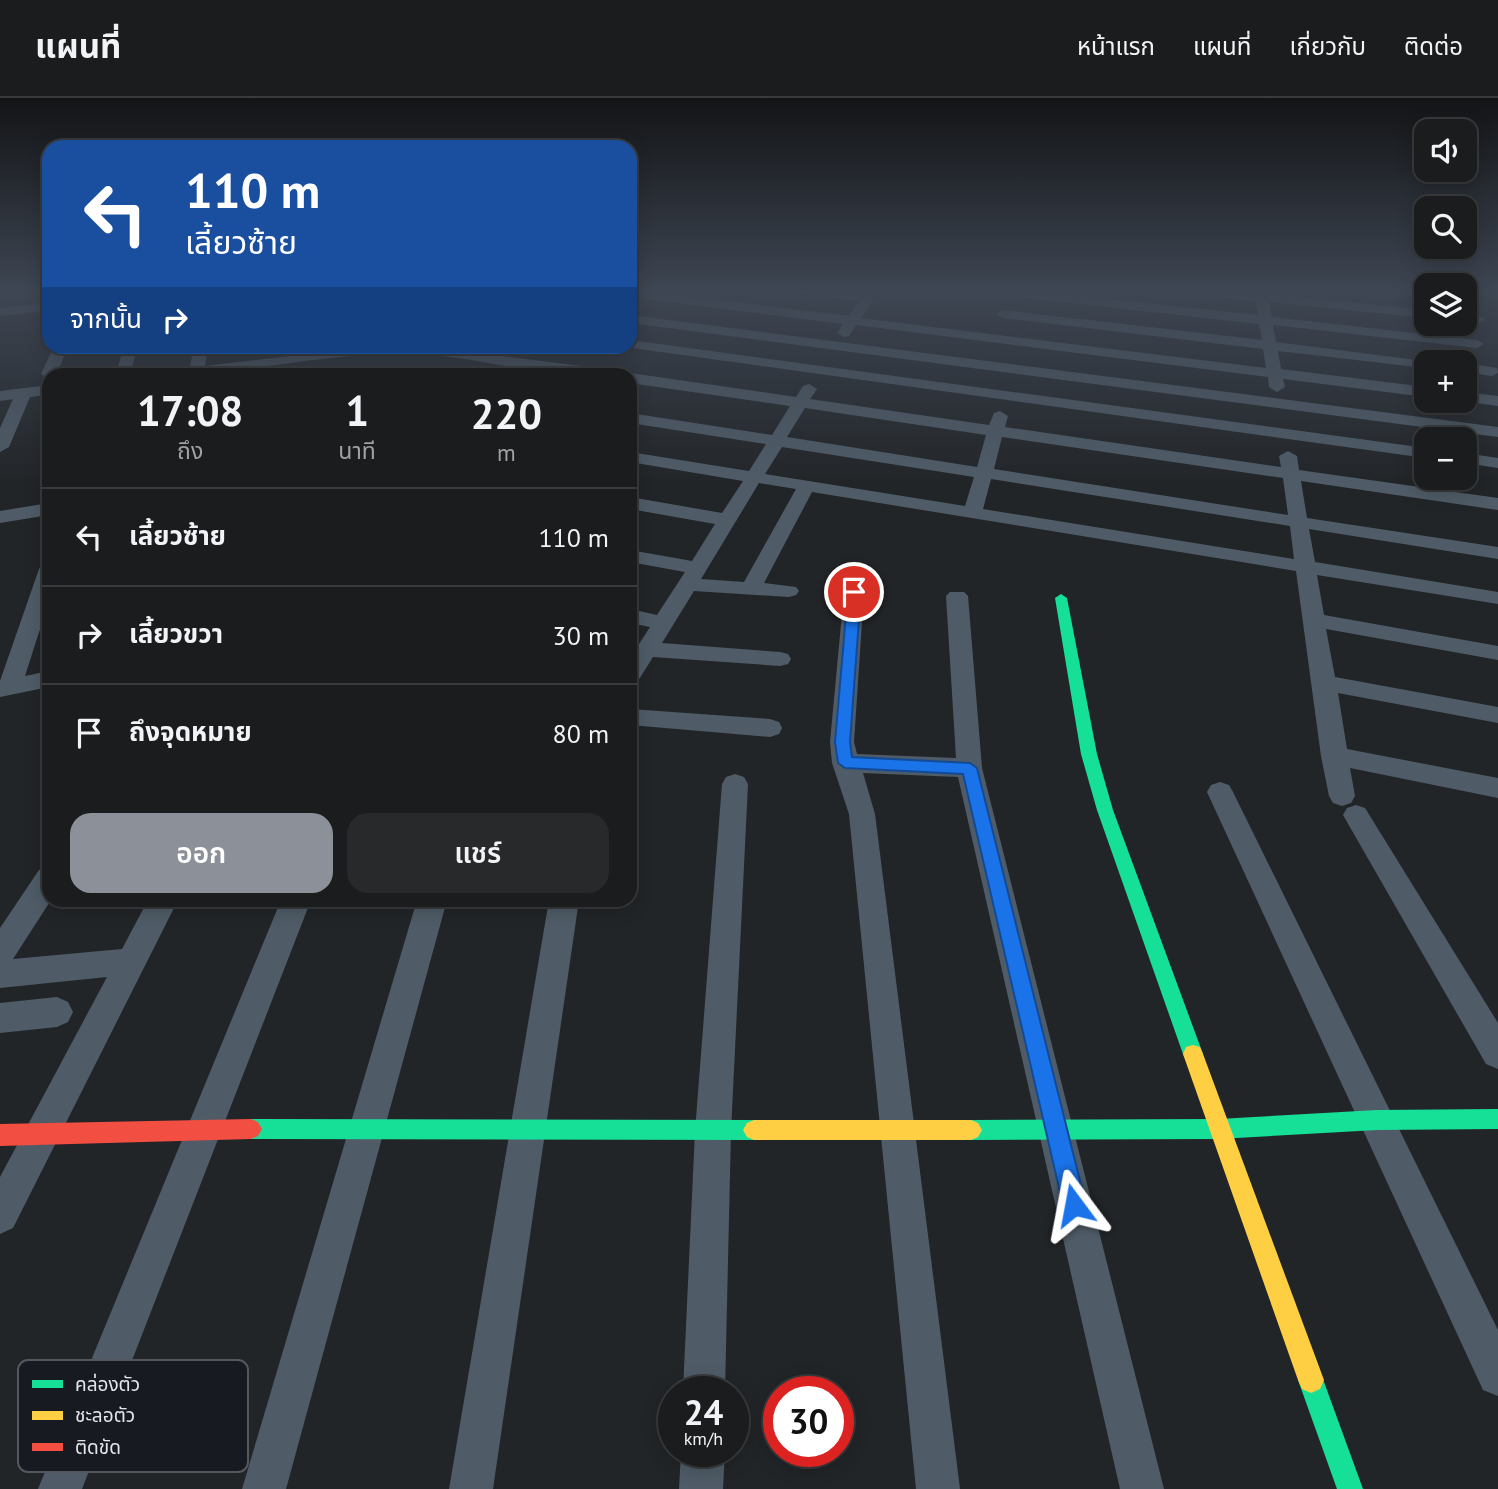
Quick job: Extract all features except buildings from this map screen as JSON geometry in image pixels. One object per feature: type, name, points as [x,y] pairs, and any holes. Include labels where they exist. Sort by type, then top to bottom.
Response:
[{"type":"street","points":[[220,368],[342,354]]},
{"type":"street","points":[[455,354],[561,368]]},
{"type":"street","points":[[457,368],[474,354]]},
{"type":"street","points":[[640,354],[654,367],[801,402],[1498,503]]},
{"type":"street","points":[[637,388],[667,354]]},
{"type":"street","points":[[637,665],[831,354]]},
{"type":"street","points":[[902,354],[1498,432]]},
{"type":"street","points":[[972,514],[1018,354]]},
{"type":"street","points":[[1119,354],[1414,390]]},
{"type":"street","points":[[1271,354],[1334,755],[1349,806],[1498,1053]]},
{"type":"street","points":[[1347,354],[1414,362]]},
{"type":"street","points":[[654,367],[821,370],[1414,451]]},
{"type":"street","points":[[1477,369],[1492,371]]},
{"type":"street","points":[[0,396],[42,391]]},
{"type":"street","points":[[0,447],[24,393]]},
{"type":"street","points":[[1477,398],[1498,401]]},
{"type":"street","points":[[637,419],[1498,553]]},
{"type":"street","points":[[637,458],[1498,598]]},
{"type":"street","points":[[1477,460],[1498,463]]},
{"type":"street","points":[[751,589],[806,487]]},
{"type":"street","points":[[637,503],[727,520]]},
{"type":"street","points":[[0,517],[42,510]]},
{"type":"street","points":[[637,558],[692,576],[751,589],[789,591]]},
{"type":"street","points":[[5,688],[42,588]]},
{"type":"street","points":[[854,592],[842,742],[845,763],[859,794],[862,814],[938,1489]]},
{"type":"street","points":[[957,596],[970,768],[1142,1489]]},
{"type":"street","points":[[1062,598],[1094,776],[1350,1489]]},
{"type":"street","points":[[637,617],[663,623]]},
{"type":"street","points":[[1313,620],[1498,653]]},
{"type":"street","points":[[647,649],[779,659]]},
{"type":"street","points":[[5,688],[42,680]]},
{"type":"street","points":[[1323,683],[1498,715]]},
{"type":"street","points":[[637,718],[770,728]]},
{"type":"street","points":[[1334,755],[1498,788]]},
{"type":"street","points":[[845,763],[970,768]]},
{"type":"street","points":[[705,1376],[713,1131],[735,784]]},
{"type":"street","points":[[1220,792],[1498,1374]]},
{"type":"street","points":[[0,954],[42,889]]},
{"type":"street","points":[[0,1216],[159,907]]},
{"type":"street","points":[[111,1360],[293,907]]},
{"type":"street","points":[[264,1489],[430,907]]},
{"type":"street","points":[[471,1489],[563,907]]},
{"type":"street","points":[[0,974],[132,961]]},
{"type":"street","points":[[0,1018],[57,1012]]},
{"type":"street","points":[[0,1135],[203,1129],[1219,1129],[1377,1120],[1498,1119]]},
{"type":"street","points":[[701,1489],[702,1467]]},
{"type":"street","points":[[60,1489],[67,1472]]},
{"type":"traffic: fast","points":[[1061,598],[1089,754],[1105,810],[1193,1054]]},
{"type":"traffic: fast","points":[[971,1130],[1219,1129],[1377,1120],[1498,1119]]},
{"type":"traffic: fast","points":[[251,1129],[754,1130]]},
{"type":"traffic: fast","points":[[1311,1380],[1350,1489]]},
{"type":"traffic: slow","points":[[1193,1054],[1311,1380]]},
{"type":"traffic: slow","points":[[754,1130],[971,1130]]},
{"type":"traffic: jam","points":[[0,1135],[251,1129]]},
{"type":"route","points":[[854,592],[842,742],[845,763],[970,768],[1074,1205]]}]
